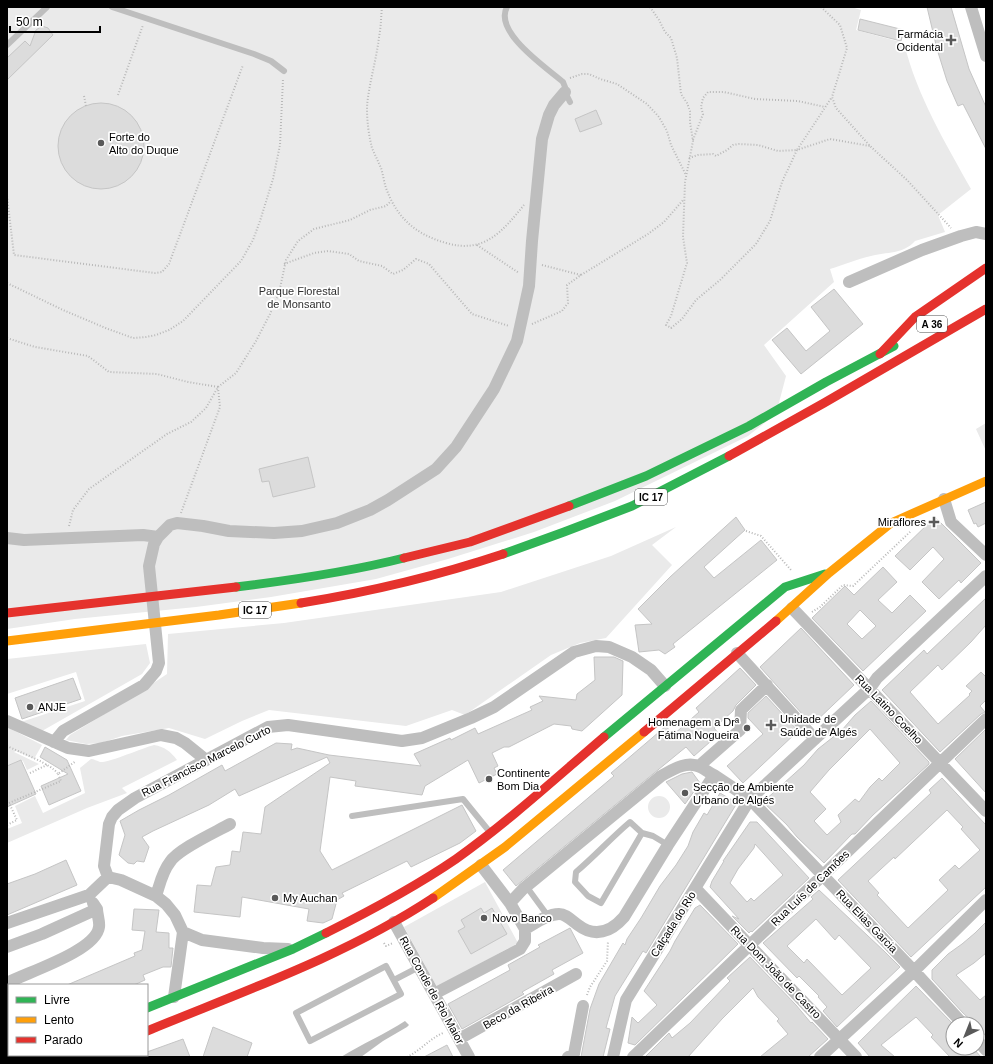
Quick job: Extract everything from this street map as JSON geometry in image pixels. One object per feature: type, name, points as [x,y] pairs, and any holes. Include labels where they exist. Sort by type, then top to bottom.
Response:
[{"type":"main road","points":[[878,356],[915,317],[986,268]]},
{"type":"main road","name":"A 36","points":[[887,367],[986,309]]},
{"type":"main road","name":"A 36","points":[[878,356],[904,340]]},
{"type":"main road","name":"IC 17","points":[[7,613],[295,580],[368,567],[470,542],[589,499],[652,472],[749,426],[826,382],[878,356]]},
{"type":"main road","points":[[887,367],[922,356]]},
{"type":"main road","name":"IC 17","points":[[7,641],[304,603],[405,583],[500,556],[566,532],[659,493],[794,421],[887,367]]},
{"type":"main road","points":[[148,1008],[293,949],[356,918],[409,888],[454,859],[490,833],[551,796],[737,653],[792,608],[829,573],[885,527],[898,519],[986,481]]},
{"type":"main road","points":[[148,1031],[289,974],[358,942],[394,922],[460,880],[518,837],[551,796],[665,686],[785,587],[829,573]]},
{"type":"street","points":[[971,7],[986,56]]},
{"type":"street","points":[[54,742],[64,730],[144,684],[156,671],[159,663],[149,566],[152,552],[158,538],[170,525],[177,523],[249,533],[274,533],[302,531],[337,523],[370,510],[436,469],[456,446],[494,389],[517,342],[529,286],[542,139],[546,124],[554,105],[566,92]]},
{"type":"street","points":[[849,282],[922,250],[961,236],[976,232],[986,234]]},
{"type":"street","points":[[944,499],[951,522],[986,555]]},
{"type":"street","points":[[7,538],[24,540],[143,535],[158,538]]},
{"type":"street","name":"Calçada do Rio","points":[[613,1057],[626,1000],[750,799],[870,688],[877,678],[986,576]]},
{"type":"street","name":"Rua Latino Coelho","points":[[792,608],[986,811]]},
{"type":"street","name":"Rua Francisco Marcelo Curto","points":[[108,877],[104,866],[107,831],[112,817],[122,807],[135,798],[268,727],[288,725],[402,741],[422,738],[494,707],[574,652],[596,646],[609,648],[632,657],[651,670],[665,686]]},
{"type":"street","points":[[737,653],[815,739]]},
{"type":"street","points":[[510,902],[526,886],[660,776],[682,766],[692,764],[699,766],[740,730],[741,710],[766,685]]},
{"type":"street","name":"Rua Luís de Camões","points":[[633,1057],[986,719]]},
{"type":"street","points":[[7,721],[68,748],[86,751],[111,747],[161,735],[176,738],[185,743],[206,760]]},
{"type":"street","name":"Rua Elias Garcia","points":[[699,766],[750,799],[956,1016]]},
{"type":"street","points":[[525,929],[548,916],[558,914],[566,916],[580,927],[593,932],[609,930],[617,925],[624,917],[668,845],[714,775]]},
{"type":"street","points":[[156,896],[163,874],[170,861],[178,853],[230,824]]},
{"type":"street","points":[[434,994],[520,949],[525,941],[525,929],[510,902],[481,865]]},
{"type":"street","points":[[7,923],[89,895],[108,877],[121,880],[156,896],[166,904],[175,915],[183,932],[174,997]]},
{"type":"street","name":"Rua Dom João de Castro","points":[[696,888],[856,1057]]},
{"type":"street","points":[[7,983],[77,952],[94,938],[99,927],[96,909],[89,895]]},
{"type":"street","points":[[820,1057],[914,971],[986,900]]},
{"type":"street","points":[[7,947],[42,934],[96,909]]},
{"type":"street","name":"Rua Conde de Rio Maior","points":[[394,922],[469,1057]]},
{"type":"street","points":[[183,932],[202,940],[263,948],[293,949]]},
{"type":"street","name":"Beco da Ribeira","points":[[456,1034],[576,974]]},
{"type":"street","points":[[568,1057],[574,1054],[583,1006]]},
{"type":"lane","points":[[7,45],[46,7]]},
{"type":"lane","points":[[112,7],[254,54],[271,61],[284,71]]},
{"type":"lane","points":[[508,7],[505,14],[506,22],[513,36],[566,92]]},
{"type":"lane","points":[[352,816],[463,799],[490,833]]},
{"type":"lane","points":[[642,833],[601,903],[588,896],[575,882],[576,872],[630,822],[642,833],[653,836],[668,845]]},
{"type":"lane","points":[[526,886],[548,916]]},
{"type":"lane","points":[[386,966],[394,980],[401,994],[310,1041],[296,1013],[386,966]]},
{"type":"lane","points":[[394,980],[419,967]]},
{"type":"path","points":[[382,7],[380,37],[367,108],[368,128],[373,148],[382,169],[385,186],[391,201],[405,222],[417,231],[432,238],[464,246],[477,245],[490,240],[496,235],[515,216],[537,188]]},
{"type":"path","points":[[650,7],[665,32],[671,38],[676,58],[681,94],[690,111],[693,141]]},
{"type":"path","points":[[821,7],[840,25],[847,48],[832,97],[825,108],[797,150],[782,182],[770,221],[756,244],[720,280],[696,300],[682,319],[671,328],[666,325],[671,316],[687,263],[683,237],[686,176],[693,141],[703,114],[701,106],[702,98],[708,92],[724,92],[755,99],[798,101],[825,108]]},
{"type":"path","points":[[118,95],[145,18]]},
{"type":"path","points":[[7,196],[14,255],[147,272],[162,272],[170,264],[243,65]]},
{"type":"path","points":[[7,283],[63,310],[133,338],[156,335],[169,330],[183,321],[240,261],[249,249],[253,240],[273,179],[280,144],[284,71]]},
{"type":"path","points":[[566,92],[582,74],[589,74],[617,84],[647,104],[659,117],[667,131],[671,144],[686,176]]},
{"type":"path","points":[[84,96],[86,106]]},
{"type":"path","points":[[832,97],[836,108],[870,146],[890,163],[950,227],[961,236]]},
{"type":"path","points":[[689,158],[698,155],[713,154],[716,156],[733,145],[739,144],[758,145],[778,151],[797,150],[830,139],[870,146]]},
{"type":"path","points":[[284,264],[314,253],[328,251],[349,254],[359,261],[382,266],[393,274],[403,270],[416,259],[429,264],[472,314],[520,329],[562,311],[568,303],[567,285],[648,234],[664,222],[685,198]]},
{"type":"path","points":[[66,538],[73,510],[89,489],[167,434],[191,422],[206,408],[218,387],[236,373],[256,341],[279,294],[284,264],[298,242],[314,229],[350,220],[370,210],[386,206],[391,201]]},
{"type":"path","points":[[477,245],[520,274],[549,266],[581,275]]},
{"type":"path","points":[[7,338],[35,347],[88,356],[109,372],[157,374],[188,382],[218,387]]},
{"type":"path","points":[[177,523],[220,407],[218,387]]},
{"type":"path","points":[[802,619],[820,607],[843,585],[853,586],[910,531],[917,527]]},
{"type":"path","points":[[746,531],[761,536],[801,581]]},
{"type":"path","points":[[7,746],[56,770],[60,781],[8,803],[17,820],[7,825]]},
{"type":"path","points":[[58,774],[74,763],[86,751]]},
{"type":"path","points":[[30,773],[47,765]]},
{"type":"path","points":[[583,1006],[590,987],[607,961],[609,930]]},
{"type":"path","points":[[407,1057],[436,1036],[456,1034]]},
{"type":"green space","name":"Parque Florestal de Monsanto","points":[[7,7],[851,7],[861,10],[856,30],[904,43],[916,82],[924,100],[971,189],[938,215],[945,232],[915,241],[906,248],[894,252],[866,257],[830,269],[834,282],[764,345],[786,376],[776,414],[748,436],[615,501],[534,532],[448,559],[376,579],[271,597],[196,607],[75,619],[7,629]]},
{"type":"green space","points":[[986,423],[986,451],[976,429]]},
{"type":"green space","points":[[676,527],[652,545],[672,565],[606,638],[580,643],[551,655],[465,715],[452,710],[406,726],[269,710],[205,739],[169,728],[122,736],[101,743],[86,744],[66,740],[70,735],[167,674],[168,634],[284,623],[501,592],[611,556]]},
{"type":"green space","points":[[146,644],[150,663],[142,674],[42,731],[21,722],[85,701],[76,672],[7,694],[7,659]]},
{"type":"green space","points":[[7,727],[42,745],[34,759],[16,751],[14,752],[39,764],[27,770],[23,761],[21,760],[7,766]]},
{"type":"green space","points":[[154,745],[167,750],[177,760],[122,788],[127,793],[87,808],[7,843],[7,829],[22,823],[15,806],[35,796],[43,813],[85,793],[80,768],[91,759],[104,762]]},
{"type":"green space","points":[[659,796],[667,799],[670,807],[667,815],[659,818],[651,815],[648,807],[651,799]]},
{"type":"green space","points":[[485,882],[518,943],[437,987],[404,927]]},
{"type":"shaded area","points":[[405,1021],[409,1025],[407,1027],[383,1041],[361,1057],[341,1057],[390,1030]]},
{"type":"building","points":[[927,7],[951,7],[969,69],[986,107],[986,149],[963,104],[958,106],[947,81],[937,49]]},
{"type":"building","points":[[860,19],[904,30],[901,41],[858,30]]},
{"type":"building","points":[[42,26],[48,28],[53,35],[7,80],[7,58],[25,41],[30,46],[36,30]]},
{"type":"building","name":"Forte do Alto do Duque","points":[[101,103],[117,107],[131,116],[140,130],[144,146],[140,162],[131,176],[117,185],[101,189],[85,185],[71,176],[62,162],[58,146],[62,130],[71,116],[85,107]]},
{"type":"building","points":[[596,110],[602,124],[580,132],[575,119]]},
{"type":"building","points":[[834,289],[863,324],[801,374],[772,340],[787,328],[806,351],[830,331],[811,307]]},
{"type":"building","points":[[308,457],[315,487],[273,497],[269,481],[262,482],[259,469]]},
{"type":"building","points":[[986,502],[986,523],[978,527],[976,523],[974,524],[968,510]]},
{"type":"building","points":[[736,517],[745,530],[704,567],[714,578],[761,540],[777,560],[673,644],[675,647],[665,654],[659,650],[639,652],[635,625],[652,624],[638,609],[670,577]]},
{"type":"building","points":[[935,517],[981,563],[961,583],[959,580],[939,599],[922,582],[944,559],[933,547],[910,570],[895,556]]},
{"type":"building","points":[[883,567],[897,582],[878,600],[892,613],[910,595],[926,611],[863,671],[812,618],[845,586],[854,595]],"holes":[[[860,610],[876,626],[862,639],[847,624]]]},
{"type":"building","points":[[986,598],[986,625],[942,670],[938,665],[910,692],[938,724],[970,695],[969,694],[972,691],[966,686],[981,672],[986,677],[986,700],[980,706],[985,712],[940,752],[882,690],[924,650],[927,654]]},
{"type":"building","points":[[801,628],[854,685],[812,725],[760,667]]},
{"type":"building","points":[[594,657],[614,657],[623,661],[622,695],[582,731],[572,729],[571,726],[554,724],[509,747],[504,747],[492,753],[498,766],[494,768],[497,774],[479,783],[468,760],[425,786],[422,795],[355,786],[356,781],[330,777],[320,851],[332,870],[462,805],[476,831],[460,843],[411,867],[407,861],[342,893],[344,896],[337,900],[332,919],[323,923],[307,921],[309,909],[242,897],[240,917],[194,912],[197,885],[211,886],[216,867],[230,865],[232,851],[240,852],[243,832],[261,834],[265,807],[330,763],[327,757],[239,796],[235,789],[209,805],[142,837],[149,847],[144,862],[137,861],[134,864],[128,863],[119,855],[125,835],[120,821],[222,765],[225,771],[276,743],[292,744],[291,750],[297,748],[329,755],[421,766],[414,754],[450,738],[451,740],[475,728],[478,734],[532,710],[530,707],[543,701],[539,696],[576,700],[577,694],[595,680]]},
{"type":"building","points":[[740,668],[756,685],[736,705],[733,711],[714,728],[719,734],[694,756],[686,747],[516,886],[503,870],[614,776],[611,773],[666,726],[673,735],[699,712],[696,708]]},
{"type":"building","points":[[73,678],[81,699],[22,719],[15,698]]},
{"type":"building","points":[[766,696],[798,731],[743,783],[727,766],[763,734],[748,718],[748,713]]},
{"type":"building","points":[[871,701],[929,762],[929,764],[873,815],[855,834],[852,834],[824,863],[763,802],[804,765],[818,749],[842,730],[855,715]],"holes":[[[870,729],[900,763],[882,781],[879,778],[859,802],[855,799],[838,815],[841,822],[827,835],[814,821],[826,809],[810,792],[829,770]]]},
{"type":"building","points":[[986,729],[986,793],[955,759]]},
{"type":"building","points":[[45,747],[67,760],[81,791],[49,805],[41,786],[68,774],[40,757]]},
{"type":"building","points":[[21,760],[36,794],[7,807],[7,766]]},
{"type":"building","name":"Secção de Ambiente Urbano de Algés","points":[[692,772],[700,783],[685,804],[666,782],[682,774]]},
{"type":"building","points":[[942,778],[986,825],[986,887],[911,957],[838,880],[931,793],[929,790]],"holes":[[[947,810],[963,827],[961,829],[980,850],[959,869],[955,865],[939,880],[948,890],[908,928],[877,895],[879,893],[868,881],[894,857],[895,859]]]},
{"type":"building","points":[[720,793],[737,803],[646,953],[643,951],[615,996],[606,1028],[610,1029],[603,1057],[581,1057],[590,1009],[599,984],[623,943],[625,945],[627,939],[660,886],[688,846],[693,832],[704,813],[707,815]]},
{"type":"building","points":[[750,822],[757,822],[809,878],[752,932],[751,931],[749,933],[732,916],[739,919],[710,887],[723,861]],"holes":[[[755,844],[783,875],[754,901],[751,898],[747,902],[730,883],[738,869],[754,848]]]},
{"type":"building","points":[[66,860],[77,885],[7,915],[7,884],[35,874]]},
{"type":"building","points":[[819,890],[900,967],[837,1027],[823,1011],[827,1007],[818,997],[819,996],[799,976],[797,978],[763,943],[813,899],[811,897]],"holes":[[[816,919],[835,940],[839,935],[871,968],[842,995],[807,959],[804,963],[787,946]]]},
{"type":"building","points":[[700,905],[738,944],[635,1045],[628,1043],[632,1017],[638,1023],[657,1005],[644,991],[670,951],[695,908]]},
{"type":"building","points":[[481,908],[484,913],[492,908],[507,934],[471,954],[458,931],[465,927],[461,920]]},
{"type":"building","points":[[134,909],[159,910],[156,932],[169,933],[169,948],[173,948],[171,967],[163,967],[143,975],[145,980],[136,984],[69,984],[135,956],[134,953],[142,950],[145,931],[132,930]]},
{"type":"building","points":[[986,922],[986,953],[956,975],[980,1000],[986,995],[986,1036],[985,1016],[966,1016],[932,979],[932,970],[948,954],[975,933]]},
{"type":"building","points":[[570,928],[583,953],[552,970],[554,974],[522,992],[524,994],[462,1029],[448,1004],[510,970],[508,965],[540,947],[538,945]]},
{"type":"building","points":[[750,957],[796,1005],[811,1023],[812,1022],[828,1039],[808,1057],[760,1057],[788,1034],[777,1021],[779,1019],[758,997],[753,988],[722,1019],[688,1057],[645,1057],[669,1033],[672,1038],[690,1023],[730,981],[727,978]]},
{"type":"building","points":[[916,986],[945,1016],[945,1052],[931,1037],[933,1035],[916,1017],[881,1045],[895,1057],[870,1057],[858,1043]]},
{"type":"building","points":[[213,1027],[252,1043],[247,1057],[203,1057]]},
{"type":"building","points":[[183,1039],[190,1057],[136,1057],[148,1056],[148,1052]]},
{"type":"building","points":[[447,1045],[453,1057],[424,1057]]},
{"type":"building","points":[[949,1056],[981,1057],[950,1057]]},
{"type":"traffic: fast","points":[[569,506],[646,476],[749,426],[826,382],[894,346]]},
{"type":"traffic: fast","points":[[503,554],[632,506],[729,456]]},
{"type":"traffic: fast","points":[[236,587],[321,575],[404,558]]},
{"type":"traffic: fast","points":[[604,737],[785,587],[825,574]]},
{"type":"traffic: fast","points":[[148,1008],[293,949],[326,933]]},
{"type":"traffic: slow","points":[[776,621],[829,573],[891,523],[986,481]]},
{"type":"traffic: slow","points":[[7,641],[219,615],[301,603]]},
{"type":"traffic: slow","points":[[433,898],[505,847],[644,732]]},
{"type":"traffic: jam","points":[[880,354],[915,317],[986,268]]},
{"type":"traffic: jam","points":[[729,456],[986,309]]},
{"type":"traffic: jam","points":[[404,558],[470,542],[569,506]]},
{"type":"traffic: jam","points":[[301,603],[403,583],[503,554]]},
{"type":"traffic: jam","points":[[7,613],[236,587]]},
{"type":"traffic: jam","points":[[644,732],[776,621]]},
{"type":"traffic: jam","points":[[326,933],[392,898],[456,859],[513,815],[604,737]]},
{"type":"traffic: jam","points":[[148,1031],[257,987],[329,955],[365,938],[433,898]]},
{"type":"place","name":"Farmácia Ocidental","points":[[951,40]]},
{"type":"place","name":"Forte do Alto do Duque","points":[[101,143]]},
{"type":"place","name":"Miraflores","points":[[934,522]]},
{"type":"place","name":"ANJE","points":[[30,707]]},
{"type":"place","name":"Unidade de Saúde de Algés","points":[[771,725]]},
{"type":"place","name":"Homenagem a Drª Fátima Nogueira","points":[[747,728]]},
{"type":"place","name":"Continente Bom Dia","points":[[489,779]]},
{"type":"place","name":"Secção de Ambiente Urbano de Algés","points":[[685,793]]},
{"type":"place","name":"My Auchan","points":[[275,898]]},
{"type":"place","name":"Novo Banco","points":[[484,918]]}]
